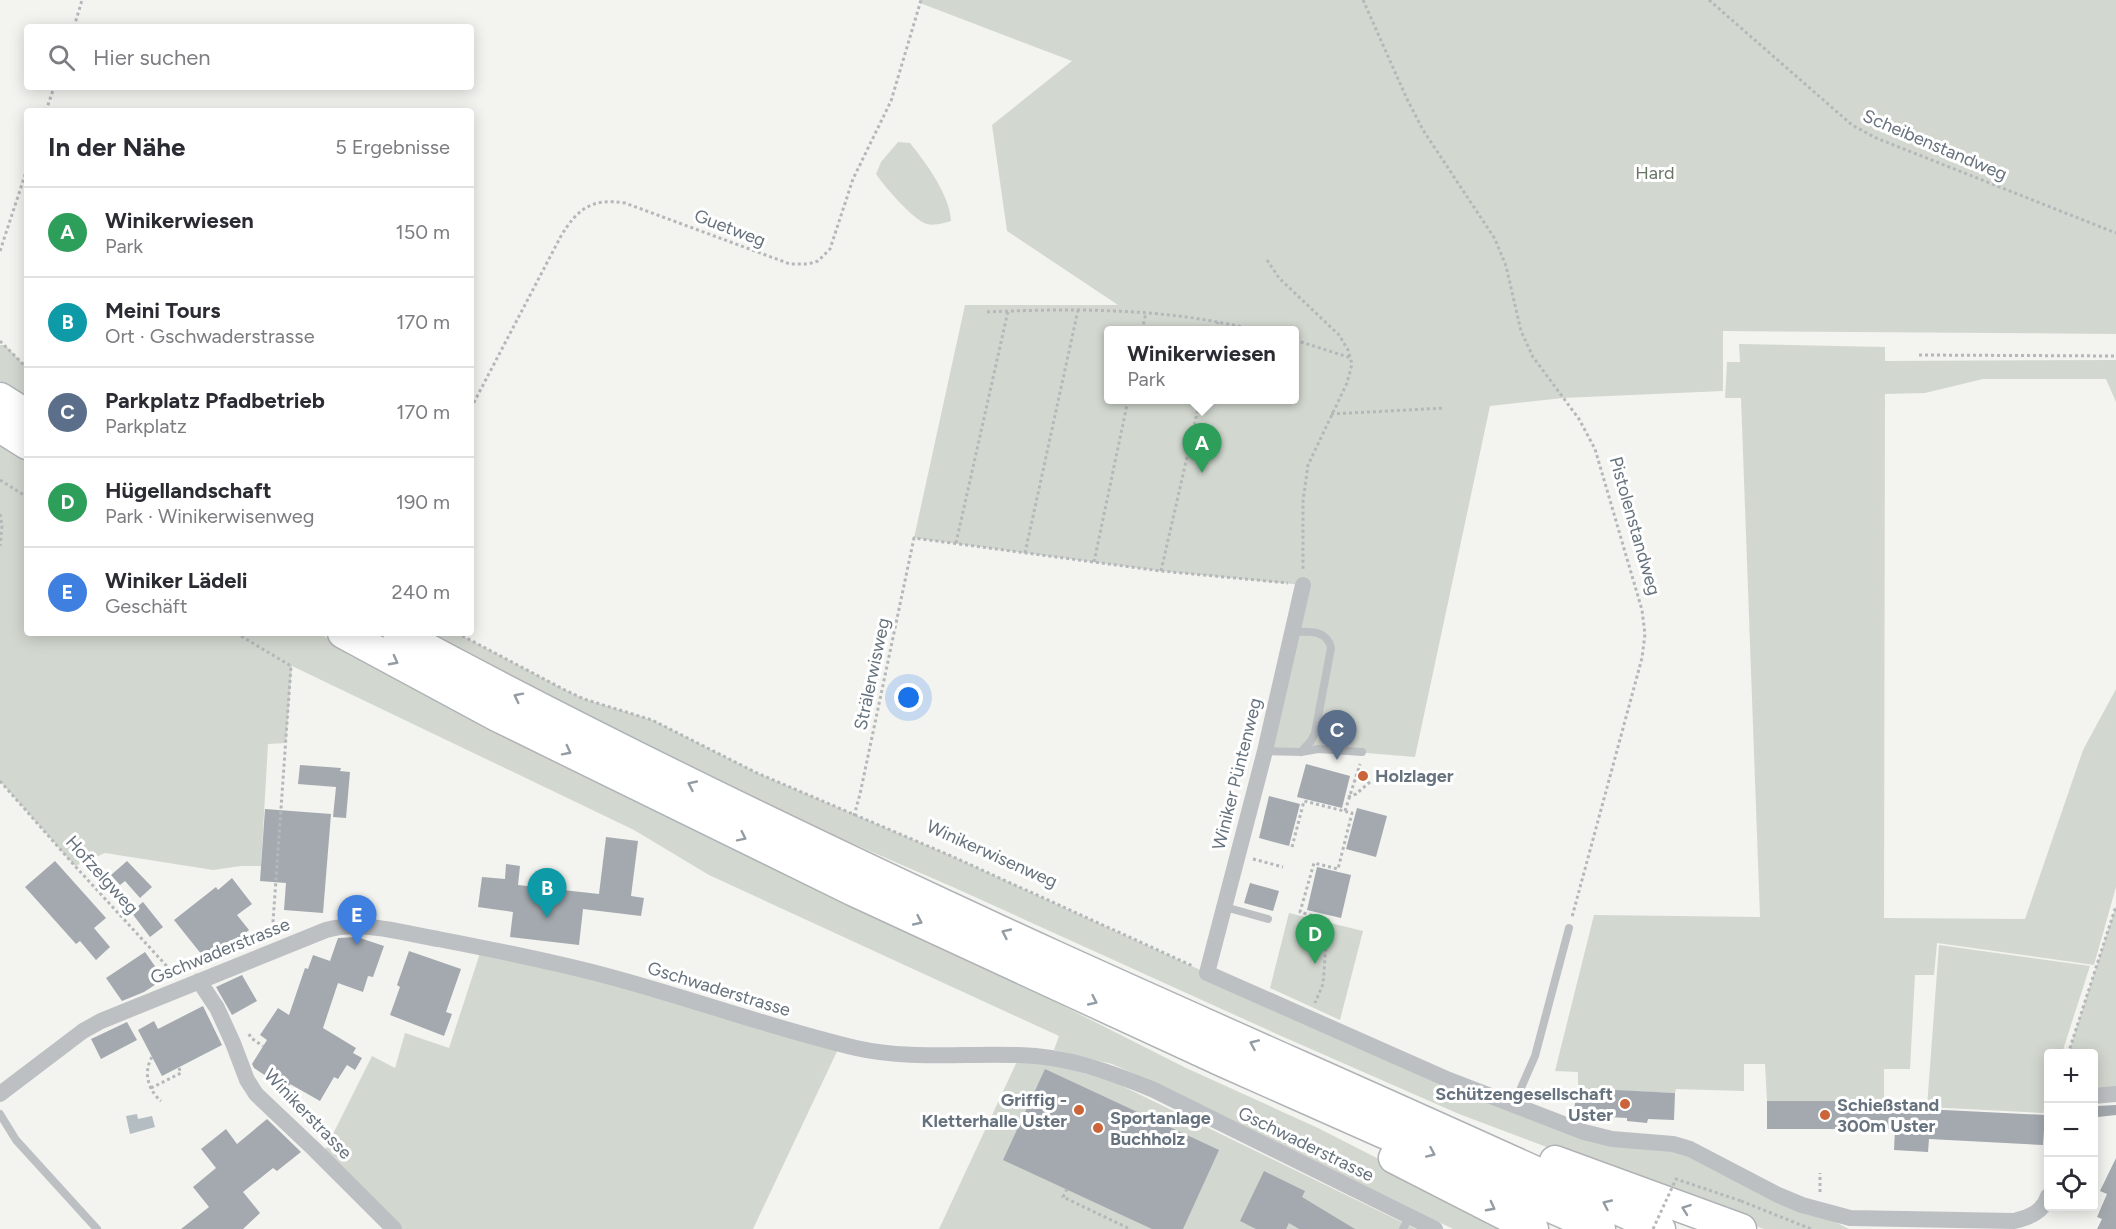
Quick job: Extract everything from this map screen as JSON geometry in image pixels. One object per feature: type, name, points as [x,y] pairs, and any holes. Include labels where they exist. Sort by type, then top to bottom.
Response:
[{"type":"highway","points":[[0,398],[24,413]]},
{"type":"highway","points":[[0,426],[24,442]]},
{"type":"highway","points":[[349,636],[497,716],[664,800],[854,891],[1224,1062],[1600,1229]]},
{"type":"highway","points":[[404,636],[486,681],[687,783],[1059,958],[1336,1080],[1660,1229]]},
{"type":"highway","points":[[1224,1062],[1240,1083],[1454,1187],[1533,1229]]},
{"type":"highway","points":[[1336,1080],[1381,1092],[1494,1139],[1741,1215]]},
{"type":"street","name":"Winiker Püntenweg","points":[[1208,973],[1265,751],[1303,585]]},
{"type":"street","name":"Gschwaderstrasse","points":[[0,1094],[92,1026],[116,1013],[326,930],[340,926],[364,926],[482,947],[607,976],[855,1048],[909,1055],[1020,1055],[1082,1064],[1154,1090],[1406,1223],[1435,1229]]},
{"type":"street","points":[[1208,973],[1449,1080],[1584,1132],[1612,1139],[1673,1144],[1690,1149],[1778,1196],[1850,1218],[2014,1221],[2037,1212],[2044,1206]]},
{"type":"street","name":"Winikerstrasse","points":[[192,984],[217,1008],[247,1080],[256,1094],[394,1229]]},
{"type":"street","points":[[2098,1096],[2116,1094]]},
{"type":"lane","points":[[1292,632],[1322,634],[1331,648],[1315,733],[1302,752]]},
{"type":"lane","points":[[1265,751],[1302,752],[1318,749],[1362,753]]},
{"type":"lane","points":[[1225,907],[1268,919]]},
{"type":"lane","points":[[1514,1104],[1535,1056],[1569,928]]},
{"type":"lane","points":[[0,1114],[16,1140],[96,1229]]},
{"type":"path","points":[[75,24],[82,0]]},
{"type":"path","name":"Guetweg","points":[[474,402],[561,236],[574,217],[588,206],[606,201],[626,203],[790,264],[808,264],[824,255],[833,240],[845,199],[861,160],[891,100],[921,0]]},
{"type":"path","name":"Pistolenstandweg","points":[[1363,0],[1423,130],[1495,239],[1506,266],[1521,331],[1533,357],[1588,433],[1595,449],[1642,610],[1645,634],[1642,658],[1569,928]]},
{"type":"path","name":"Scheibenstandweg","points":[[1709,0],[1852,125],[1887,142],[2116,233]]},
{"type":"path","points":[[47,108],[53,90]]},
{"type":"path","points":[[0,251],[24,178]]},
{"type":"path","points":[[1008,311],[956,543],[1161,571],[1303,585],[1303,519],[1306,480],[1314,450],[1351,373],[1351,358],[1339,335],[1279,278],[1267,260]]},
{"type":"path","points":[[1025,553],[1078,310]]},
{"type":"path","points":[[987,312],[1078,310],[1146,313],[1236,326]]},
{"type":"path","points":[[1144,326],[1146,313]]},
{"type":"path","points":[[1217,326],[1218,322]]},
{"type":"path","points":[[0,341],[24,365]]},
{"type":"path","points":[[1299,341],[1351,358]]},
{"type":"path","points":[[1918,355],[2116,356]]},
{"type":"path","points":[[1094,562],[1127,404]]},
{"type":"path","points":[[1161,571],[1199,404]]},
{"type":"path","points":[[1331,414],[1445,408]]},
{"type":"path","points":[[0,480],[24,495]]},
{"type":"path","points":[[0,514],[2,526],[0,546]]},
{"type":"path","name":"Strälerwisweg","points":[[854,816],[914,538],[956,543]]},
{"type":"path","points":[[241,636],[291,666],[271,952]]},
{"type":"path","name":"Winikerwisenweg","points":[[464,636],[584,699],[652,720],[757,773],[949,855],[1208,973]]},
{"type":"path","points":[[1345,811],[1362,753]]},
{"type":"path","name":"Hofzelgweg","points":[[0,781],[75,866],[192,984]]},
{"type":"path","points":[[1348,797],[1356,794],[1370,782]]},
{"type":"path","points":[[1292,847],[1304,801],[1352,813],[1338,868],[1314,863],[1300,912],[1328,920],[1323,984],[1308,1018]]},
{"type":"path","points":[[1238,854],[1283,867]]},
{"type":"path","points":[[2069,1049],[2116,906]]},
{"type":"path","points":[[247,1031],[251,1038],[263,1046]]},
{"type":"path","points":[[152,1057],[147,1075],[155,1096],[161,1101]]},
{"type":"path","points":[[151,1088],[181,1073],[178,1068]]},
{"type":"path","points":[[1653,1229],[1676,1179],[1741,1215],[1811,1229]]},
{"type":"path","points":[[1067,1189],[1063,1197],[1130,1229]]},
{"type":"green space","name":"Hard","points":[[921,0],[2116,0],[2116,334],[1723,331],[1723,391],[1563,398],[1490,406],[1415,757],[1318,749],[1265,751],[1303,585],[1161,571],[914,538],[965,305],[1118,305],[1007,231],[992,125],[1072,61],[920,3]]},
{"type":"green space","points":[[898,142],[910,143],[930,170],[942,190],[950,211],[951,221],[933,225],[921,221],[900,202],[876,174],[881,162]]},
{"type":"green space","points":[[1739,344],[1885,347],[1885,361],[2116,360],[2116,402],[2106,379],[1983,379],[1925,393],[1885,394],[1884,918],[2025,919],[2083,750],[2116,689],[2116,887],[2094,965],[1937,943],[1934,975],[1915,975],[1910,1069],[1884,1069],[1884,1102],[1767,1101],[1765,1064],[1744,1064],[1744,1091],[1676,1089],[1675,1093],[1608,1090],[1608,1087],[1605,1089],[1580,1088],[1578,1072],[1555,1071],[1594,915],[1760,917],[1741,398],[1725,398],[1727,362],[1740,362]]},
{"type":"green space","points":[[0,345],[5,345],[24,365],[24,397],[0,381]]},
{"type":"green space","points":[[0,444],[24,459],[24,636],[323,636],[607,787],[791,877],[1012,980],[1184,1067],[1318,1128],[1516,1229],[1453,1229],[1157,1084],[1112,1064],[1054,1050],[1059,1036],[709,875],[634,830],[292,666],[286,743],[268,744],[261,866],[213,870],[105,853],[75,866],[0,781]]},
{"type":"green space","points":[[432,636],[463,636],[584,699],[652,720],[757,773],[949,855],[1207,973],[1584,1132],[1673,1144],[1849,1229],[1764,1229],[1459,1114],[955,888],[745,797]]},
{"type":"green space","points":[[2116,906],[2116,1094],[2098,1096],[2098,1049],[2070,1049]]},
{"type":"green space","points":[[1289,913],[1363,931],[1340,1020],[1270,988]]},
{"type":"green space","points":[[1939,945],[2090,966],[2063,1049],[2044,1049],[2043,1113],[1927,1107]]},
{"type":"green space","points":[[482,947],[841,1043],[753,1229],[394,1229],[325,1150],[372,1056],[395,1068],[405,1033],[449,1048]]},
{"type":"green space","name":"Sportanlage Buchholz","points":[[1020,1055],[1114,1082],[1416,1229],[939,1229]]},
{"type":"shaded area","points":[[137,1114],[138,1119],[152,1116],[155,1127],[130,1134],[126,1116]]},
{"type":"building","points":[[1306,764],[1350,776],[1342,808],[1297,797]]},
{"type":"building","points":[[300,765],[341,768],[340,771],[350,772],[346,818],[333,817],[336,787],[298,784]]},
{"type":"building","points":[[1269,796],[1300,804],[1289,846],[1259,838]]},
{"type":"building","points":[[1357,808],[1387,816],[1376,857],[1346,849]]},
{"type":"building","points":[[265,809],[331,814],[323,913],[284,910],[286,883],[260,881]]},
{"type":"building","points":[[606,837],[638,841],[631,896],[644,898],[641,916],[583,909],[579,945],[510,937],[513,912],[478,907],[482,877],[505,879],[506,864],[520,866],[518,885],[599,894]]},
{"type":"building","points":[[55,861],[106,918],[94,928],[110,947],[96,960],[80,941],[76,944],[25,887]]},
{"type":"building","points":[[127,861],[152,887],[140,898],[125,881],[120,885],[111,875]]},
{"type":"building","points":[[1317,867],[1351,875],[1341,918],[1307,910]]},
{"type":"building","points":[[232,878],[252,904],[237,915],[249,930],[224,950],[222,947],[206,960],[174,920],[216,887],[218,890]]},
{"type":"building","points":[[1250,883],[1279,891],[1273,911],[1244,903]]},
{"type":"building","points":[[143,902],[163,927],[150,937],[131,912]]},
{"type":"building","points":[[357,937],[384,946],[373,977],[368,976],[363,992],[338,983],[323,1028],[356,1048],[353,1053],[362,1058],[355,1070],[347,1065],[338,1079],[334,1077],[320,1101],[290,1084],[287,1090],[254,1068],[252,1064],[267,1040],[260,1035],[278,1008],[289,1015],[305,968],[308,969],[313,955],[330,961],[338,938]]},
{"type":"building","points":[[409,951],[461,969],[446,1012],[452,1014],[444,1036],[390,1015],[400,987],[397,985]]},
{"type":"building","points":[[145,952],[164,979],[144,992],[122,1001],[106,978]]},
{"type":"building","points":[[242,975],[257,1001],[232,1015],[216,987]]},
{"type":"building","points":[[203,1006],[222,1045],[162,1076],[138,1030],[154,1021],[158,1029]]},
{"type":"building","points":[[127,1022],[137,1040],[101,1059],[91,1039]]},
{"type":"building","name":"Griffig - Kletterhalle Uster","points":[[1045,1069],[1219,1150],[1183,1229],[1152,1229],[1003,1160]]},
{"type":"building","name":"Schützengesellschaft Uster","points":[[1576,1088],[1675,1093],[1674,1120],[1648,1119],[1647,1123],[1627,1121],[1627,1118],[1574,1115]]},
{"type":"building","points":[[1767,1101],[1884,1101],[1884,1107],[2044,1115],[2043,1145],[1929,1139],[1928,1152],[1894,1150],[1895,1129],[1767,1129]]},
{"type":"building","points":[[2116,1105],[2116,1115],[2098,1117],[2098,1106]]},
{"type":"building","points":[[267,1119],[301,1152],[277,1171],[273,1168],[243,1192],[260,1213],[243,1229],[181,1229],[209,1207],[193,1187],[216,1168],[201,1149],[226,1129],[237,1144]]},
{"type":"building","points":[[2116,1158],[2116,1229],[2097,1229],[2102,1219],[2097,1217],[2107,1194],[2100,1191]]},
{"type":"building","points":[[1264,1171],[1305,1191],[1302,1197],[1355,1229],[1299,1229],[1289,1223],[1286,1229],[1256,1229],[1240,1221]]},
{"type":"place","name":"Winikerwiesen","points":[[1202,473]]},
{"type":"place","name":"Parkplatz Pfadbetrieb","points":[[1337,760]]},
{"type":"place","name":"Holzlager","points":[[1363,776]]},
{"type":"place","name":"Meini Tours","points":[[547,918]]},
{"type":"place","name":"Winiker Lädeli","points":[[357,945]]},
{"type":"place","name":"Hügellandschaft","points":[[1315,964]]},
{"type":"place","name":"Schützengesellschaft Uster","points":[[1625,1104]]},
{"type":"place","name":"Griffig - Kletterhalle Uster","points":[[1079,1110]]},
{"type":"place","name":"Schießstand 300m Uster","points":[[1825,1115]]},
{"type":"place","name":"Sportanlage Buchholz","points":[[1098,1128]]}]
